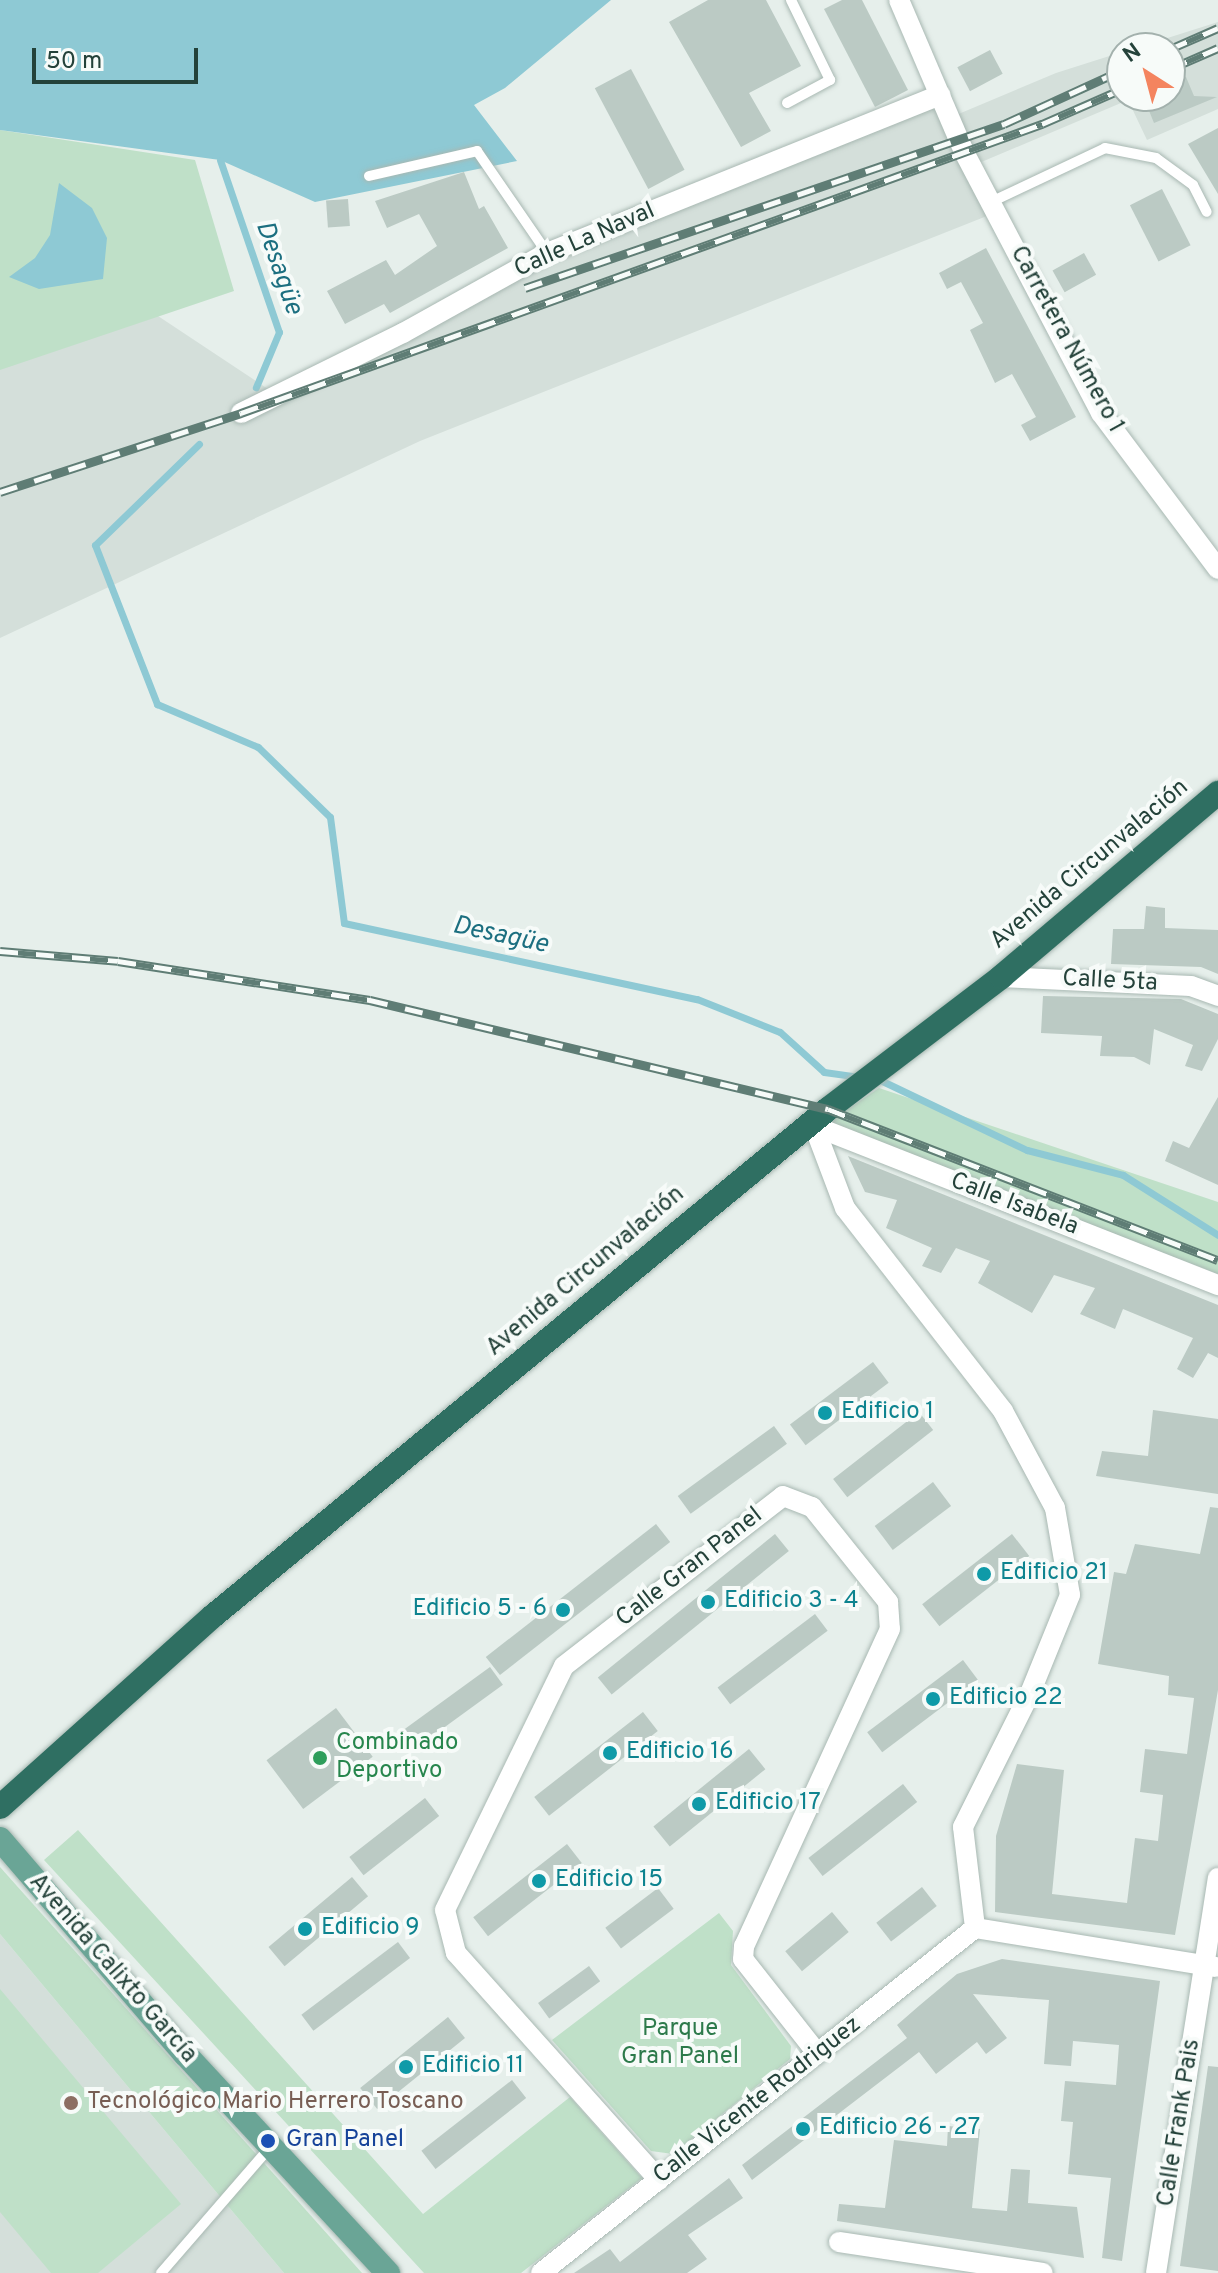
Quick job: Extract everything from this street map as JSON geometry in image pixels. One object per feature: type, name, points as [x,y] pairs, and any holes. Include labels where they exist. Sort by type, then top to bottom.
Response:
[{"type":"highway","name":"Avenida Circunvalación","points":[[0,1807],[213,1616],[859,1085],[1001,977],[1218,793]]},
{"type":"main road","name":"Avenida Calixto García","points":[[0,1839],[185,2054],[272,2144],[388,2273]]},
{"type":"street","name":"Carretera Número 1","points":[[899,0],[991,202],[1101,413],[1218,569]]},
{"type":"street","name":"Calle La Naval","points":[[241,413],[403,333],[547,253],[941,95]]},
{"type":"street","name":"Calle 5ta","points":[[1001,977],[1191,986],[1218,996]]},
{"type":"street","name":"Calle Isabela","points":[[812,1125],[1218,1285]]},
{"type":"street","points":[[812,1125],[845,1208],[1003,1411],[1055,1508],[1070,1595],[1025,1704],[963,1827],[975,1928],[1211,1967]]},
{"type":"street","name":"Calle Gran Panel","points":[[659,2180],[456,1953],[445,1910],[564,1666],[783,1496],[812,1507],[888,1602],[890,1629],[744,1946],[743,1959],[817,2053]]},
{"type":"street","name":"Calle Frank Pais","points":[[1156,2273],[1211,1967],[1218,1878]]},
{"type":"street","name":"Calle Vicente Rodriguez","points":[[541,2273],[975,1928]]},
{"type":"street","points":[[839,2242],[1043,2273]]},
{"type":"lane","points":[[787,103],[830,80],[791,0]]},
{"type":"lane","points":[[991,202],[1105,148],[1156,158],[1193,185],[1207,212]]},
{"type":"lane","points":[[369,176],[477,151],[547,253]]},
{"type":"lane","points":[[161,2273],[272,2144]]},
{"type":"shaded area","points":[[1218,22],[1218,109],[1147,140],[1134,112],[1186,112],[1186,32]]},
{"type":"shaded area","points":[[1106,57],[1106,109],[972,166],[997,212],[420,441],[0,638],[0,367],[158,316],[277,395],[547,253],[941,98],[949,118],[1056,73]]},
{"type":"shaded area","name":"Tecnológico Mario Herrero Toscano","points":[[0,1934],[284,2273],[0,2273]]},
{"type":"green space","points":[[0,130],[195,160],[234,291],[0,370]]},
{"type":"green space","points":[[879,1088],[1218,1202],[1218,1274],[827,1123]]},
{"type":"green space","points":[[78,1830],[423,2214],[570,2097],[642,2178],[521,2273],[424,2273],[44,1860]]},
{"type":"green space","points":[[0,1867],[362,2273],[284,2273],[0,1934]]},
{"type":"green space","name":"Parque Gran Panel","points":[[719,1913],[733,1931],[731,1965],[791,2046],[790,2059],[673,2154],[651,2151],[552,2040]]},
{"type":"green space","points":[[0,1989],[181,2204],[98,2273],[51,2273],[0,2212]]},
{"type":"water","points":[[0,0],[611,0],[505,88],[474,105],[517,161],[315,202],[220,160],[0,130]]},
{"type":"water","points":[[59,183],[92,208],[107,238],[103,279],[39,289],[9,277],[35,258],[50,235]]},
{"type":"building","points":[[708,0],[766,0],[801,66],[749,93],[771,131],[741,147],[669,22]]},
{"type":"building","points":[[842,0],[862,0],[908,90],[875,107],[824,9]]},
{"type":"building","points":[[990,50],[1003,74],[970,91],[957,67]]},
{"type":"building","points":[[631,69],[685,170],[648,189],[595,88]]},
{"type":"building","points":[[1186,77],[1194,96],[1217,97],[1186,110]]},
{"type":"building","points":[[1150,112],[1181,112],[1154,123]]},
{"type":"building","points":[[1218,128],[1218,194],[1188,144]]},
{"type":"building","points":[[464,172],[479,209],[484,206],[508,248],[390,313],[384,304],[345,324],[327,291],[386,260],[395,275],[437,246],[419,214],[387,228],[375,201]]},
{"type":"building","points":[[1162,189],[1191,245],[1159,261],[1130,205]]},
{"type":"building","points":[[348,199],[350,226],[328,227],[326,201]]},
{"type":"building","points":[[986,248],[1076,417],[1030,441],[1021,425],[1036,417],[1012,374],[995,383],[970,330],[983,323],[961,282],[947,289],[939,273]]},
{"type":"building","points":[[1084,253],[1096,275],[1065,292],[1053,270]]},
{"type":"building","points":[[1146,906],[1165,908],[1165,928],[1218,930],[1218,974],[1201,967],[1111,964],[1113,929],[1144,929]]},
{"type":"building","points":[[1043,996],[1181,999],[1218,1014],[1218,1039],[1202,1071],[1185,1066],[1193,1045],[1154,1029],[1150,1065],[1134,1057],[1100,1056],[1102,1036],[1041,1033]]},
{"type":"building","points":[[1218,1097],[1218,1185],[1165,1161],[1173,1141],[1189,1148]]},
{"type":"building","points":[[848,1156],[1218,1305],[1218,1358],[1208,1353],[1193,1378],[1177,1369],[1193,1338],[1123,1309],[1115,1329],[1080,1314],[1095,1288],[1054,1275],[1032,1313],[978,1283],[990,1261],[956,1248],[941,1273],[922,1266],[932,1248],[886,1228],[897,1200],[865,1192]]},
{"type":"building","name":"Edificio 1","points":[[873,1362],[889,1383],[806,1445],[790,1425]]},
{"type":"building","points":[[1153,1410],[1218,1419],[1218,1494],[1096,1476],[1102,1451],[1148,1456]]},
{"type":"building","points":[[919,1412],[933,1430],[847,1497],[833,1479]]},
{"type":"building","points":[[774,1426],[787,1444],[691,1514],[678,1496]]},
{"type":"building","points":[[933,1482],[951,1506],[893,1550],[875,1526]]},
{"type":"building","points":[[1210,1507],[1218,1508],[1218,1690],[1175,1935],[995,1912],[996,1836],[1017,1764],[1064,1770],[1052,1894],[1127,1903],[1135,1838],[1158,1841],[1163,1795],[1140,1792],[1145,1749],[1187,1754],[1194,1698],[1168,1695],[1169,1676],[1098,1664],[1114,1572],[1126,1574],[1135,1544],[1200,1554]]},
{"type":"building","name":"Edificio 5 - 6","points":[[656,1524],[670,1542],[500,1675],[486,1657]]},
{"type":"building","name":"Edificio 3 - 4","points":[[775,1534],[789,1551],[612,1695],[598,1677]]},
{"type":"building","name":"Edificio 21","points":[[1012,1534],[1029,1556],[939,1626],[922,1604]]},
{"type":"building","points":[[815,1614],[828,1631],[730,1704],[718,1687]]},
{"type":"building","name":"Edificio 22","points":[[963,1660],[978,1680],[882,1752],[867,1732]]},
{"type":"building","points":[[490,1667],[503,1685],[409,1753],[396,1735]]},
{"type":"building","name":"Combinado Deportivo","points":[[336,1708],[373,1757],[303,1809],[267,1760]]},
{"type":"building","name":"Edificio 16","points":[[643,1712],[658,1731],[549,1816],[534,1797]]},
{"type":"building","name":"Edificio 17","points":[[749,1749],[765,1769],[670,1847],[653,1826]]},
{"type":"building","points":[[903,1784],[917,1802],[823,1876],[808,1858]]},
{"type":"building","points":[[425,1798],[439,1816],[364,1875],[349,1857]]},
{"type":"building","name":"Edificio 15","points":[[567,1844],[582,1863],[488,1936],[473,1917]]},
{"type":"building","name":"Edificio 9","points":[[352,1877],[368,1896],[285,1966],[269,1947]]},
{"type":"building","points":[[922,1887],[937,1906],[891,1942],[876,1923]]},
{"type":"building","points":[[658,1888],[674,1909],[621,1948],[605,1928]]},
{"type":"building","points":[[832,1912],[849,1932],[802,1971],[785,1951]]},
{"type":"building","points":[[398,1942],[410,1958],[313,2031],[301,2015]]},
{"type":"building","points":[[1002,1959],[1160,1981],[1122,2261],[1102,2258],[1111,2178],[1068,2174],[1073,2122],[1061,2121],[1065,2081],[1116,2085],[1119,2045],[1073,2041],[1071,2066],[1044,2064],[1049,2000],[973,1994],[1007,2038],[986,2054],[977,2042],[936,2074],[919,2052],[752,2180],[742,2165],[907,2038],[897,2025],[957,1974]]},
{"type":"building","points":[[589,1966],[600,1981],[549,2018],[538,2003]]},
{"type":"building","name":"Edificio 11","points":[[448,2017],[465,2038],[377,2109],[360,2088]]},
{"type":"building","points":[[1208,2066],[1218,2067],[1218,2271],[1180,2266]]},
{"type":"building","points":[[512,2080],[526,2098],[436,2169],[421,2151]]},
{"type":"building","points":[[948,2126],[980,2129],[972,2208],[1007,2211],[1011,2169],[1030,2170],[1028,2203],[1077,2207],[1084,2258],[837,2221],[839,2204],[885,2208],[894,2140],[947,2146]]},
{"type":"building","points":[[729,2178],[743,2198],[688,2235],[707,2259],[687,2273],[574,2273],[610,2249],[620,2262]]},
{"type":"waterway","name":"Desagüe","points":[[220,160],[279,332],[256,387]]},
{"type":"waterway","name":"Desagüe","points":[[199,444],[95,545],[157,704],[258,747],[330,817],[344,923],[697,999],[780,1032],[824,1072],[861,1077]]},
{"type":"waterway","name":"Desagüe","points":[[878,1079],[1027,1150],[1123,1175],[1218,1235]]},
{"type":"railway","points":[[1186,42],[1218,28]]},
{"type":"railway","points":[[1186,62],[1218,48]]},
{"type":"railway","points":[[525,288],[1004,124],[1106,77]]},
{"type":"railway","points":[[0,492],[241,413],[1042,124],[1106,96]]},
{"type":"railway","points":[[0,951],[118,961],[370,1000],[828,1109],[1218,1260]]},
{"type":"place","name":"Edificio 1","points":[[825,1413]]},
{"type":"place","name":"Edificio 21","points":[[984,1574]]},
{"type":"place","name":"Edificio 3 - 4","points":[[708,1602]]},
{"type":"place","name":"Edificio 5 - 6","points":[[563,1610]]},
{"type":"place","name":"Edificio 22","points":[[933,1699]]},
{"type":"place","name":"Edificio 16","points":[[610,1753]]},
{"type":"place","name":"Combinado Deportivo","points":[[320,1758]]},
{"type":"place","name":"Edificio 17","points":[[699,1804]]},
{"type":"place","name":"Edificio 15","points":[[539,1881]]},
{"type":"place","name":"Edificio 9","points":[[305,1929]]},
{"type":"place","name":"Edificio 11","points":[[406,2067]]},
{"type":"place","name":"Tecnológico Mario Herrero Toscano","points":[[71,2103]]},
{"type":"place","name":"Edificio 26 - 27","points":[[803,2129]]},
{"type":"place","name":"Gran Panel","points":[[268,2141]]}]
